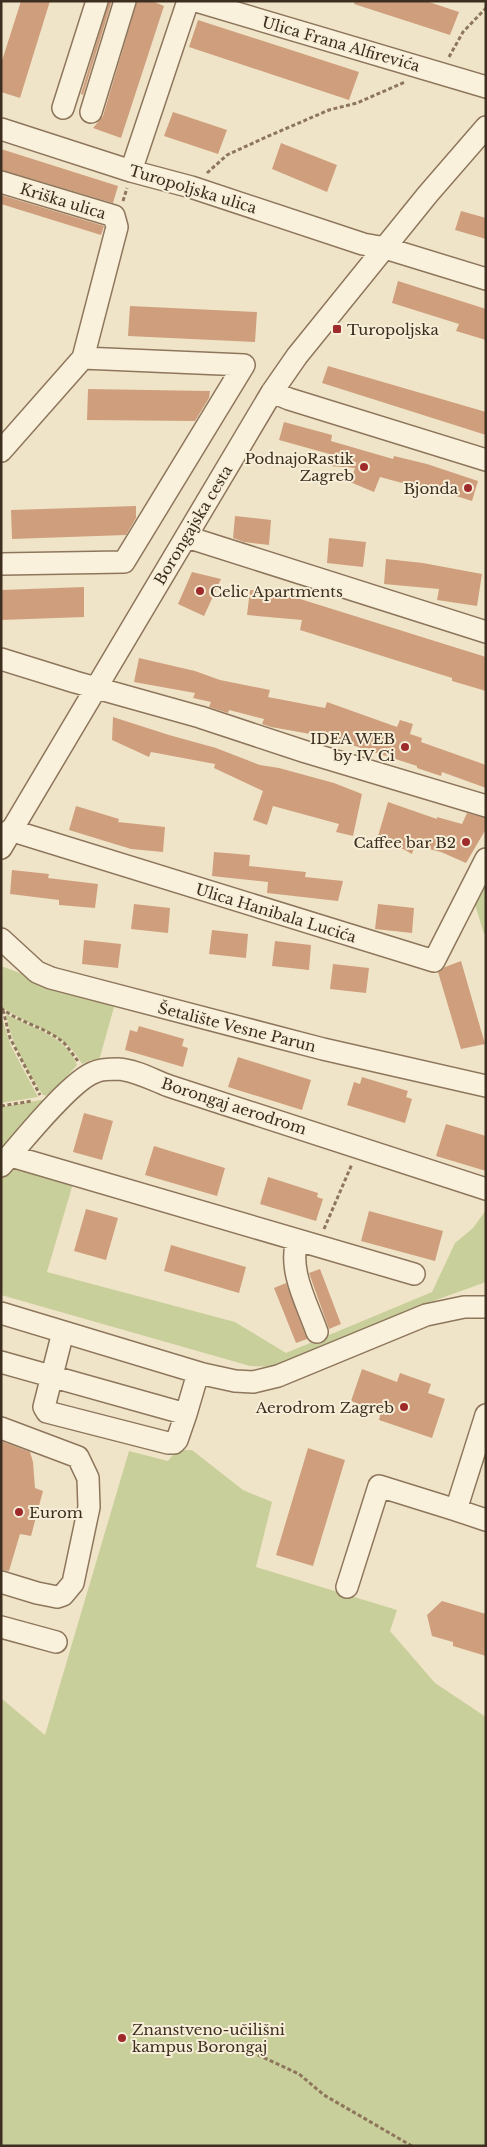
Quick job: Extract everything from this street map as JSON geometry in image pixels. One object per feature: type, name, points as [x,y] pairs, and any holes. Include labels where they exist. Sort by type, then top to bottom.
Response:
[{"type":"street","points":[[64,108],[96,1]]},
{"type":"street","points":[[90,112],[125,1]]},
{"type":"street","points":[[131,170],[188,1]]},
{"type":"street","name":"Ulica Frana Alfirevića","points":[[196,1],[486,87]]},
{"type":"street","name":"Borongajska cesta","points":[[6,839],[272,392],[297,356],[486,127]]},
{"type":"street","name":"Turopoljska ulica","points":[[1,129],[191,187],[363,244],[385,248],[486,280]]},
{"type":"street","name":"Kriška ulica","points":[[1,182],[114,216],[117,227],[83,358]]},
{"type":"street","points":[[1,450],[83,358],[244,365],[124,562],[1,564]]},
{"type":"street","points":[[272,392],[289,399],[486,460]]},
{"type":"street","points":[[187,537],[486,632]]},
{"type":"street","points":[[1,659],[200,717],[306,752],[486,806]]},
{"type":"street","name":"Ulica Hanibala Lucića","points":[[6,839],[434,961],[486,859]]},
{"type":"street","name":"Šetalište Vesne Parun","points":[[1,939],[38,972],[51,978],[323,1049],[486,1086]]},
{"type":"street","name":"Borongaj aerodrom","points":[[414,1274],[318,1245],[6,1161],[64,1095],[82,1079],[95,1072],[117,1069],[130,1071],[169,1086],[486,1189]]},
{"type":"street","points":[[297,1240],[293,1253],[296,1274],[317,1332]]},
{"type":"street","points":[[1,1313],[198,1373],[235,1381],[253,1382],[278,1376],[426,1315],[464,1307],[486,1307]]},
{"type":"street","points":[[63,1332],[44,1407],[47,1412],[174,1443],[177,1440],[186,1414],[198,1373]]},
{"type":"street","points":[[1,1362],[186,1414]]},
{"type":"street","points":[[456,1510],[486,1415]]},
{"type":"street","points":[[1,1428],[78,1456],[88,1478],[90,1507],[73,1583],[63,1595],[57,1597],[37,1593],[1,1582]]},
{"type":"street","points":[[347,1586],[379,1486],[486,1520]]},
{"type":"street","points":[[1,1627],[56,1642]]},
{"type":"path","points":[[191,187],[227,155],[329,110],[357,103],[430,70],[449,57],[463,32],[486,8]]},
{"type":"path","points":[[2,1009],[11,1016],[40,1028],[63,1042],[90,1074]]},
{"type":"path","points":[[2,1009],[10,1038],[42,1099]]},
{"type":"path","points":[[318,1245],[360,1147]]},
{"type":"path","points":[[258,2055],[299,2074],[324,2095],[412,2146]]},
{"type":"green space","points":[[486,876],[486,933],[484,934],[473,898]]},
{"type":"green space","points":[[1,966],[36,979],[116,1000],[98,1060],[91,1060],[82,1064],[66,1044],[56,1036],[1,1006]]},
{"type":"green space","points":[[6,1014],[47,1034],[65,1047],[72,1055],[77,1065],[49,1096],[43,1095],[20,1056],[8,1025]]},
{"type":"green space","points":[[1,1015],[11,1046],[38,1097],[1,1103]]},
{"type":"green space","points":[[47,1099],[1,1153],[1,1107]]},
{"type":"green space","points":[[15,1167],[74,1180],[47,1272],[235,1322],[286,1353],[432,1292],[455,1243],[473,1228],[486,1210],[486,1282],[436,1300],[280,1367],[250,1366],[1,1295],[1,1178],[8,1170]]},
{"type":"green space","points":[[177,1450],[192,1450],[243,1490],[272,1502],[256,1567],[397,1610],[390,1631],[435,1683],[486,1717],[486,2146],[1,2146],[1,1698],[45,1735],[129,1451],[168,1461]]},
{"type":"building","points":[[21,1],[50,1],[20,98],[1,92],[1,64]]},
{"type":"building","points":[[109,1],[112,1],[83,95],[81,94]]},
{"type":"building","points":[[137,1],[152,1],[164,6],[121,138],[93,128],[103,116]]},
{"type":"building","points":[[355,1],[426,1],[459,12],[450,35],[354,4]]},
{"type":"building","points":[[198,20],[359,72],[349,100],[189,47]]},
{"type":"building","points":[[173,112],[227,130],[218,154],[164,136]]},
{"type":"building","points":[[281,143],[337,165],[327,192],[272,169]]},
{"type":"building","points":[[1,149],[118,186],[113,203],[1,170]]},
{"type":"building","points":[[1,195],[104,226],[101,235],[1,204]]},
{"type":"building","points":[[461,211],[486,218],[486,239],[455,230]]},
{"type":"building","points":[[398,281],[486,309],[486,340],[456,331],[459,324],[392,303]]},
{"type":"building","points":[[130,306],[257,312],[255,342],[128,336]]},
{"type":"building","points":[[328,366],[486,412],[486,435],[322,383]]},
{"type":"building","points":[[88,389],[210,391],[209,398],[195,421],[87,420]]},
{"type":"building","points":[[284,422],[332,435],[331,441],[393,459],[394,456],[427,464],[478,481],[472,501],[421,485],[421,488],[380,477],[374,492],[350,482],[355,468],[330,466],[333,455],[279,440]]},
{"type":"building","points":[[136,506],[136,518],[126,535],[12,539],[11,510]]},
{"type":"building","points":[[235,516],[271,520],[269,545],[244,542],[233,538]]},
{"type":"building","points":[[329,538],[366,542],[363,567],[327,563]]},
{"type":"building","points":[[386,559],[423,563],[482,574],[477,606],[437,600],[439,589],[384,584]]},
{"type":"building","name":"Celic Apartments","points":[[192,572],[221,579],[204,616],[178,604]]},
{"type":"building","points":[[84,587],[84,617],[1,620],[1,590]]},
{"type":"building","points":[[250,590],[281,593],[486,657],[486,691],[452,681],[452,678],[300,630],[302,620],[247,615]]},
{"type":"building","points":[[139,658],[195,671],[220,680],[270,690],[268,697],[325,708],[327,702],[397,727],[400,720],[413,724],[410,734],[422,738],[421,742],[486,765],[486,788],[442,772],[441,776],[417,768],[417,766],[327,737],[271,727],[262,724],[264,719],[229,710],[228,713],[209,707],[211,702],[193,698],[195,693],[134,682]]},
{"type":"building","points":[[113,717],[216,748],[260,765],[279,768],[334,783],[362,794],[353,836],[336,832],[339,824],[273,806],[267,825],[253,820],[263,791],[214,768],[215,764],[151,752],[149,757],[112,740]]},
{"type":"building","points":[[388,802],[437,819],[437,817],[462,824],[467,813],[486,818],[486,829],[466,863],[441,852],[425,848],[416,841],[412,854],[403,849],[376,843]]},
{"type":"building","points":[[76,806],[119,819],[118,822],[165,827],[163,852],[131,849],[69,830]]},
{"type":"building","points":[[214,852],[250,855],[249,866],[306,872],[305,877],[343,881],[338,901],[267,893],[268,882],[212,876]]},
{"type":"building","points":[[12,870],[49,874],[48,878],[98,884],[95,908],[59,905],[59,900],[10,894]]},
{"type":"building","points":[[134,904],[170,908],[168,933],[131,929]]},
{"type":"building","points":[[378,904],[414,908],[412,933],[375,929]]},
{"type":"building","points":[[212,930],[248,934],[246,958],[209,954]]},
{"type":"building","points":[[84,940],[121,944],[118,968],[82,964]]},
{"type":"building","points":[[275,941],[311,945],[309,970],[272,966]]},
{"type":"building","points":[[461,961],[485,1044],[461,1049],[438,972]]},
{"type":"building","points":[[333,964],[369,968],[366,993],[330,989]]},
{"type":"building","points":[[139,1026],[184,1039],[182,1046],[188,1048],[183,1067],[125,1050],[130,1030],[137,1032]]},
{"type":"building","points":[[238,1057],[311,1080],[302,1110],[228,1087]]},
{"type":"building","points":[[362,1077],[408,1091],[406,1097],[412,1099],[405,1123],[347,1105],[354,1082],[360,1084]]},
{"type":"building","points":[[84,1113],[113,1121],[102,1160],[73,1152]]},
{"type":"building","points":[[446,1124],[486,1136],[486,1171],[436,1156]]},
{"type":"building","points":[[154,1146],[225,1168],[217,1196],[145,1175]]},
{"type":"building","points":[[268,1177],[318,1193],[317,1197],[323,1199],[316,1221],[260,1204]]},
{"type":"building","points":[[86,1209],[118,1218],[106,1260],[74,1251]]},
{"type":"building","points":[[369,1211],[443,1231],[435,1261],[361,1241]]},
{"type":"building","points":[[171,1245],[246,1267],[239,1293],[164,1271]]},
{"type":"building","points":[[320,1269],[341,1324],[329,1329],[309,1273]]},
{"type":"building","points":[[286,1283],[307,1339],[296,1343],[274,1288]]},
{"type":"building","name":"Aerodrom Zagreb","points":[[362,1369],[397,1382],[400,1373],[431,1384],[428,1393],[445,1399],[432,1438],[379,1420],[381,1412],[351,1401]]},
{"type":"building","name":"Eurom","points":[[1,1441],[30,1452],[33,1462],[35,1488],[43,1491],[31,1536],[20,1534],[9,1571],[1,1570]]},
{"type":"building","points":[[308,1448],[345,1460],[313,1566],[276,1555]]},
{"type":"building","points":[[442,1601],[486,1614],[486,1656],[453,1646],[453,1642],[432,1636],[427,1615]]},
{"type":"place","name":"Turopoljska","points":[[337,329]]},
{"type":"place","name":"PodnajoRastik Zagreb","points":[[364,467]]},
{"type":"place","name":"Bjonda","points":[[468,488]]},
{"type":"place","name":"Celic Apartments","points":[[200,591]]},
{"type":"place","name":"IDEA WEB by IV Ci","points":[[405,747]]},
{"type":"place","name":"Caffee bar B2","points":[[466,842]]},
{"type":"place","name":"Aerodrom Zagreb","points":[[404,1407]]},
{"type":"place","name":"Eurom","points":[[19,1512]]},
{"type":"place","name":"Znanstveno-učilišni kampus Borongaj","points":[[122,2038]]}]
